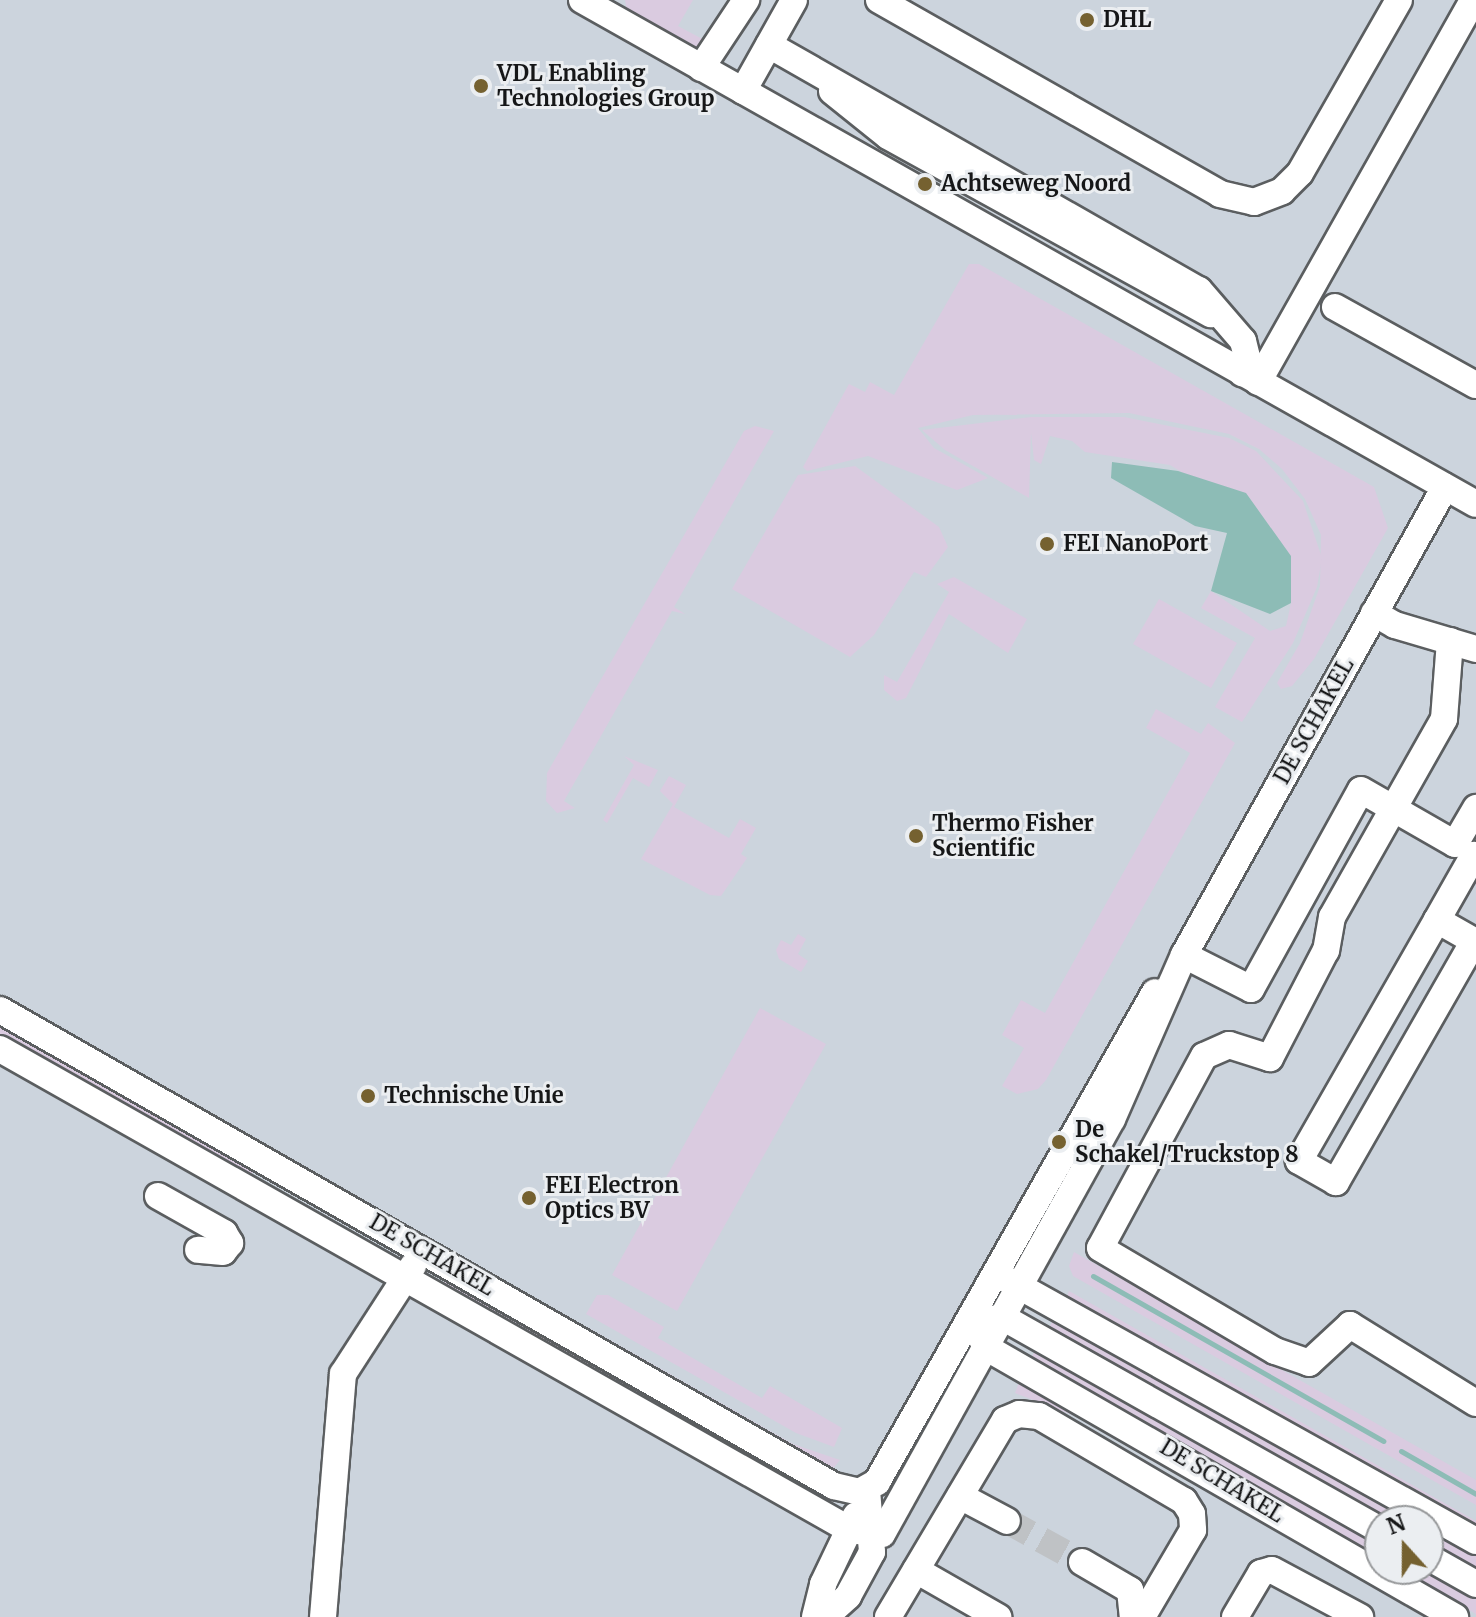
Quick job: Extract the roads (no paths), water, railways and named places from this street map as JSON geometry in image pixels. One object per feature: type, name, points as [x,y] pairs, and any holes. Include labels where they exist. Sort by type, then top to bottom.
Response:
[{"type":"street","points":[[582,0],[1476,504]]},
{"type":"street","points":[[743,91],[794,0]]},
{"type":"street","points":[[879,0],[1220,194],[1254,202],[1282,191],[1300,173],[1399,0]]},
{"type":"street","points":[[1250,378],[1473,0]]},
{"type":"street","points":[[701,68],[747,2]]},
{"type":"street","points":[[769,45],[1180,277],[1213,302],[1237,332],[1247,357],[1250,378]]},
{"type":"street","points":[[1335,307],[1476,385]]},
{"type":"street","name":"DE SCHAKEL","points":[[862,1533],[893,1522],[1112,1119],[1184,955],[1445,487]]},
{"type":"street","points":[[1374,613],[1395,625],[1458,641],[1476,649]]},
{"type":"street","points":[[1458,641],[1444,719],[1332,917],[1326,950],[1270,1058],[1229,1045],[1204,1056],[1100,1248],[1275,1351],[1309,1363],[1350,1325],[1476,1403]]},
{"type":"street","points":[[1184,955],[1251,989],[1361,790],[1468,852]]},
{"type":"street","points":[[1437,920],[1474,941],[1336,1182],[1299,1161],[1437,920],[1468,852],[1476,808]]},
{"type":"street","name":"DE SCHAKEL","points":[[815,1617],[823,1584],[862,1533],[867,1490],[877,1482],[969,1320],[1032,1189],[1159,985],[1184,955]]},
{"type":"street","name":"DE SCHAKEL","points":[[0,1010],[834,1486],[867,1490]]},
{"type":"street","name":"DE SCHAKEL","points":[[0,1049],[404,1279],[862,1533],[872,1552],[856,1584],[825,1617]]},
{"type":"street","points":[[158,1196],[224,1233],[230,1243],[223,1252],[198,1250]]},
{"type":"street","points":[[323,1617],[343,1374],[423,1249]]},
{"type":"street","points":[[991,1278],[1023,1286],[1476,1541]]},
{"type":"street","points":[[969,1320],[1004,1318]]},
{"type":"street","name":"DE SCHAKEL","points":[[1004,1318],[1364,1521]]},
{"type":"street","name":"DE SCHAKEL","points":[[969,1320],[987,1348],[1455,1617]]},
{"type":"street","points":[[888,1617],[1005,1420],[1019,1414],[1039,1416],[1184,1501],[1192,1514],[1193,1530],[1142,1617]]},
{"type":"street","points":[[960,1496],[1007,1521]]},
{"type":"street","points":[[1082,1562],[1130,1590],[1133,1617]]},
{"type":"street","points":[[1444,1566],[1476,1584]]},
{"type":"street","points":[[916,1570],[998,1617]]},
{"type":"street","points":[[1235,1617],[1261,1573],[1272,1570],[1360,1617]]},
{"type":"waterway","points":[[1093,1276],[1383,1441]]},
{"type":"waterway","points":[[1401,1451],[1476,1494]]},
{"type":"tunnel","points":[[1007,1521],[1082,1562]]},
{"type":"place","name":"DHL","points":[[1087,20]]},
{"type":"place","name":"VDL Enabling Technologies Group","points":[[481,86]]},
{"type":"place","name":"Achtseweg Noord","points":[[925,184]]},
{"type":"place","name":"FEI NanoPort","points":[[1047,544]]},
{"type":"place","name":"Thermo Fisher Scientific","points":[[916,836]]},
{"type":"place","name":"Technische Unie","points":[[368,1096]]},
{"type":"place","name":"De Schakel/Truckstop 8","points":[[1059,1142]]},
{"type":"place","name":"FEI Electron Optics BV","points":[[529,1198]]}]
